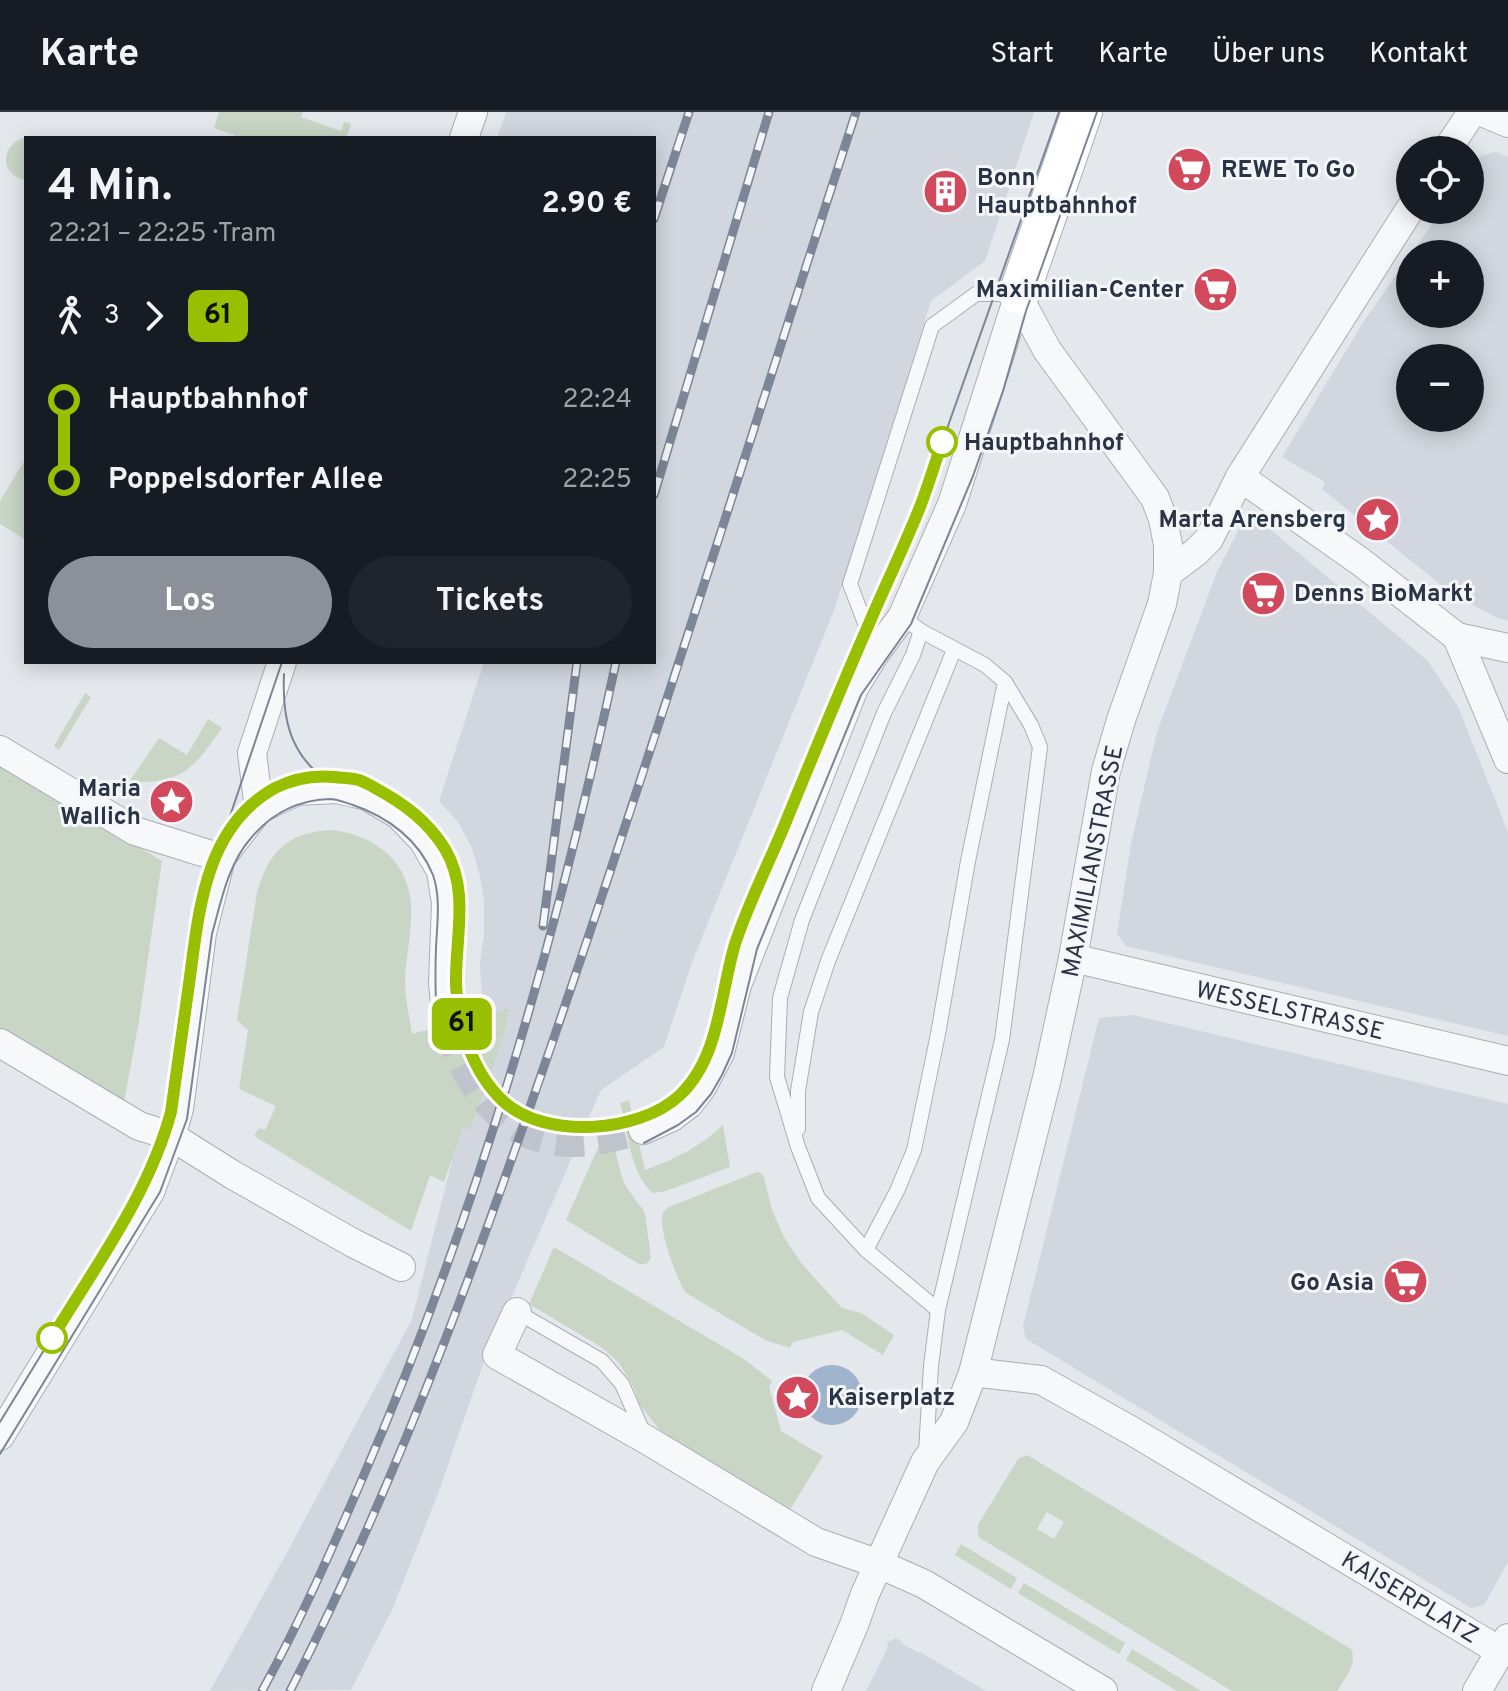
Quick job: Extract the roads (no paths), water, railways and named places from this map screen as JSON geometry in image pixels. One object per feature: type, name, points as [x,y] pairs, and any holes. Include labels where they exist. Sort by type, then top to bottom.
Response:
[{"type":"street","points":[[465,136],[473,112]]},
{"type":"street","points":[[643,1130],[672,1117],[689,1104],[702,1087],[720,1053],[737,985],[854,688],[876,652],[911,624],[1082,112]]},
{"type":"street","points":[[1456,136],[1472,112]]},
{"type":"street","points":[[1482,112],[1508,123]]},
{"type":"street","points":[[1168,573],[1209,539],[1240,477],[1400,224]]},
{"type":"street","name":"MAXIMILIANSTRASSE","points":[[826,1691],[865,1594],[925,1462],[954,1422],[973,1373],[1047,1078],[1073,958],[1106,771],[1162,604],[1168,573],[1168,545],[1155,498],[1047,350],[1019,294]]},
{"type":"street","points":[[1240,477],[1361,562],[1457,637],[1508,648]]},
{"type":"street","points":[[1457,637],[1508,759]]},
{"type":"street","points":[[259,809],[252,753],[281,664]]},
{"type":"street","points":[[0,750],[135,831],[221,858]]},
{"type":"street","points":[[0,1436],[150,1192],[179,1109],[202,933],[221,858],[259,809],[297,791],[337,789],[367,796],[399,815],[423,840],[441,871],[446,903],[443,983],[447,1026]]},
{"type":"street","name":"WESSELSTRASSE","points":[[1073,958],[1508,1061]]},
{"type":"street","points":[[0,1043],[139,1126],[171,1136],[233,1175],[401,1267]]},
{"type":"street","points":[[517,1312],[497,1355],[647,1440],[816,1542],[924,1584],[1103,1691]]},
{"type":"street","name":"KAISERPLATZ","points":[[981,1373],[1041,1380],[1504,1644]]},
{"type":"street","points":[[1477,1691],[1504,1644]]},
{"type":"lane","points":[[876,652],[850,584],[932,326],[976,294],[1019,294]]},
{"type":"lane","points":[[911,624],[985,665],[1005,682],[1031,725],[1040,747],[1002,1040],[938,1310],[925,1462]]},
{"type":"lane","points":[[911,624],[913,655],[884,713],[802,920],[780,998],[777,1077],[798,1147],[818,1198],[866,1250],[938,1310]]},
{"type":"lane","points":[[798,1147],[798,1091],[811,1012],[828,961],[954,650]]},
{"type":"lane","points":[[866,1250],[897,1191],[914,1150],[1005,682]]},
{"type":"lane","points":[[517,1312],[602,1361],[622,1384],[647,1440]]},
{"type":"water","points":[[832,1365],[853,1374],[862,1395],[853,1416],[832,1425],[811,1416],[802,1395],[811,1374]]},
{"type":"tunnel","points":[[447,1026],[472,1082],[498,1114],[514,1126],[531,1135],[563,1143],[598,1141],[643,1130]]},
{"type":"tram line","points":[[642,1117],[678,1098],[709,1050],[736,942],[919,508],[1059,112]]},
{"type":"tram line","points":[[644,1143],[696,1112],[711,1094],[732,1053],[757,949],[861,695],[911,624],[973,476],[1003,391],[1026,311],[1097,112]]},
{"type":"tram line","name":"61","points":[[52,1338],[142,1190],[165,1134],[171,1112],[198,916],[215,856],[238,817],[257,798],[287,782],[320,776],[360,780],[393,797],[422,819],[447,852],[457,878],[460,898],[456,985],[461,1021],[477,1064],[503,1101],[519,1113],[540,1121],[580,1128],[642,1117],[678,1098],[709,1050],[736,942],[919,508],[942,442]]},
{"type":"tram line","points":[[227,825],[281,664]]},
{"type":"tram line","points":[[284,674],[290,733],[304,758],[326,780]]},
{"type":"tram line","points":[[0,1422],[142,1190],[171,1112],[198,916],[206,881],[215,856],[238,817],[257,798],[287,782],[320,776],[360,780],[393,797],[422,819],[447,852],[457,878],[460,898],[456,985],[461,1021]]},
{"type":"tram line","points":[[0,1454],[160,1192],[187,1119],[212,934],[222,896],[236,859],[267,822],[296,805],[336,800],[366,810],[390,823],[420,851],[433,875],[437,893],[435,978],[438,1027]]},
{"type":"railway","points":[[656,213],[689,112]]},
{"type":"railway","points":[[656,488],[769,112]]},
{"type":"railway","points":[[290,1691],[410,1429],[479,1250],[646,763],[856,112]]},
{"type":"railway","points":[[543,926],[577,664]]},
{"type":"railway","points":[[262,1691],[302,1612],[363,1477],[404,1378],[477,1178],[540,973],[616,664]]},
{"type":"place","name":"REWE To Go","points":[[1190,169]]},
{"type":"place","name":"Bonn Hauptbahnhof","points":[[946,191]]},
{"type":"place","name":"Maximilian-Center","points":[[1215,289]]},
{"type":"place","name":"Hauptbahnhof","points":[[942,442]]},
{"type":"place","name":"Marta Arensberg","points":[[1377,519]]},
{"type":"place","name":"Denns BioMarkt","points":[[1263,593]]},
{"type":"place","name":"Maria Wallich","points":[[172,802]]},
{"type":"place","name":"Go Asia","points":[[1405,1282]]},
{"type":"place","name":"Kaiserplatz","points":[[797,1397]]}]
